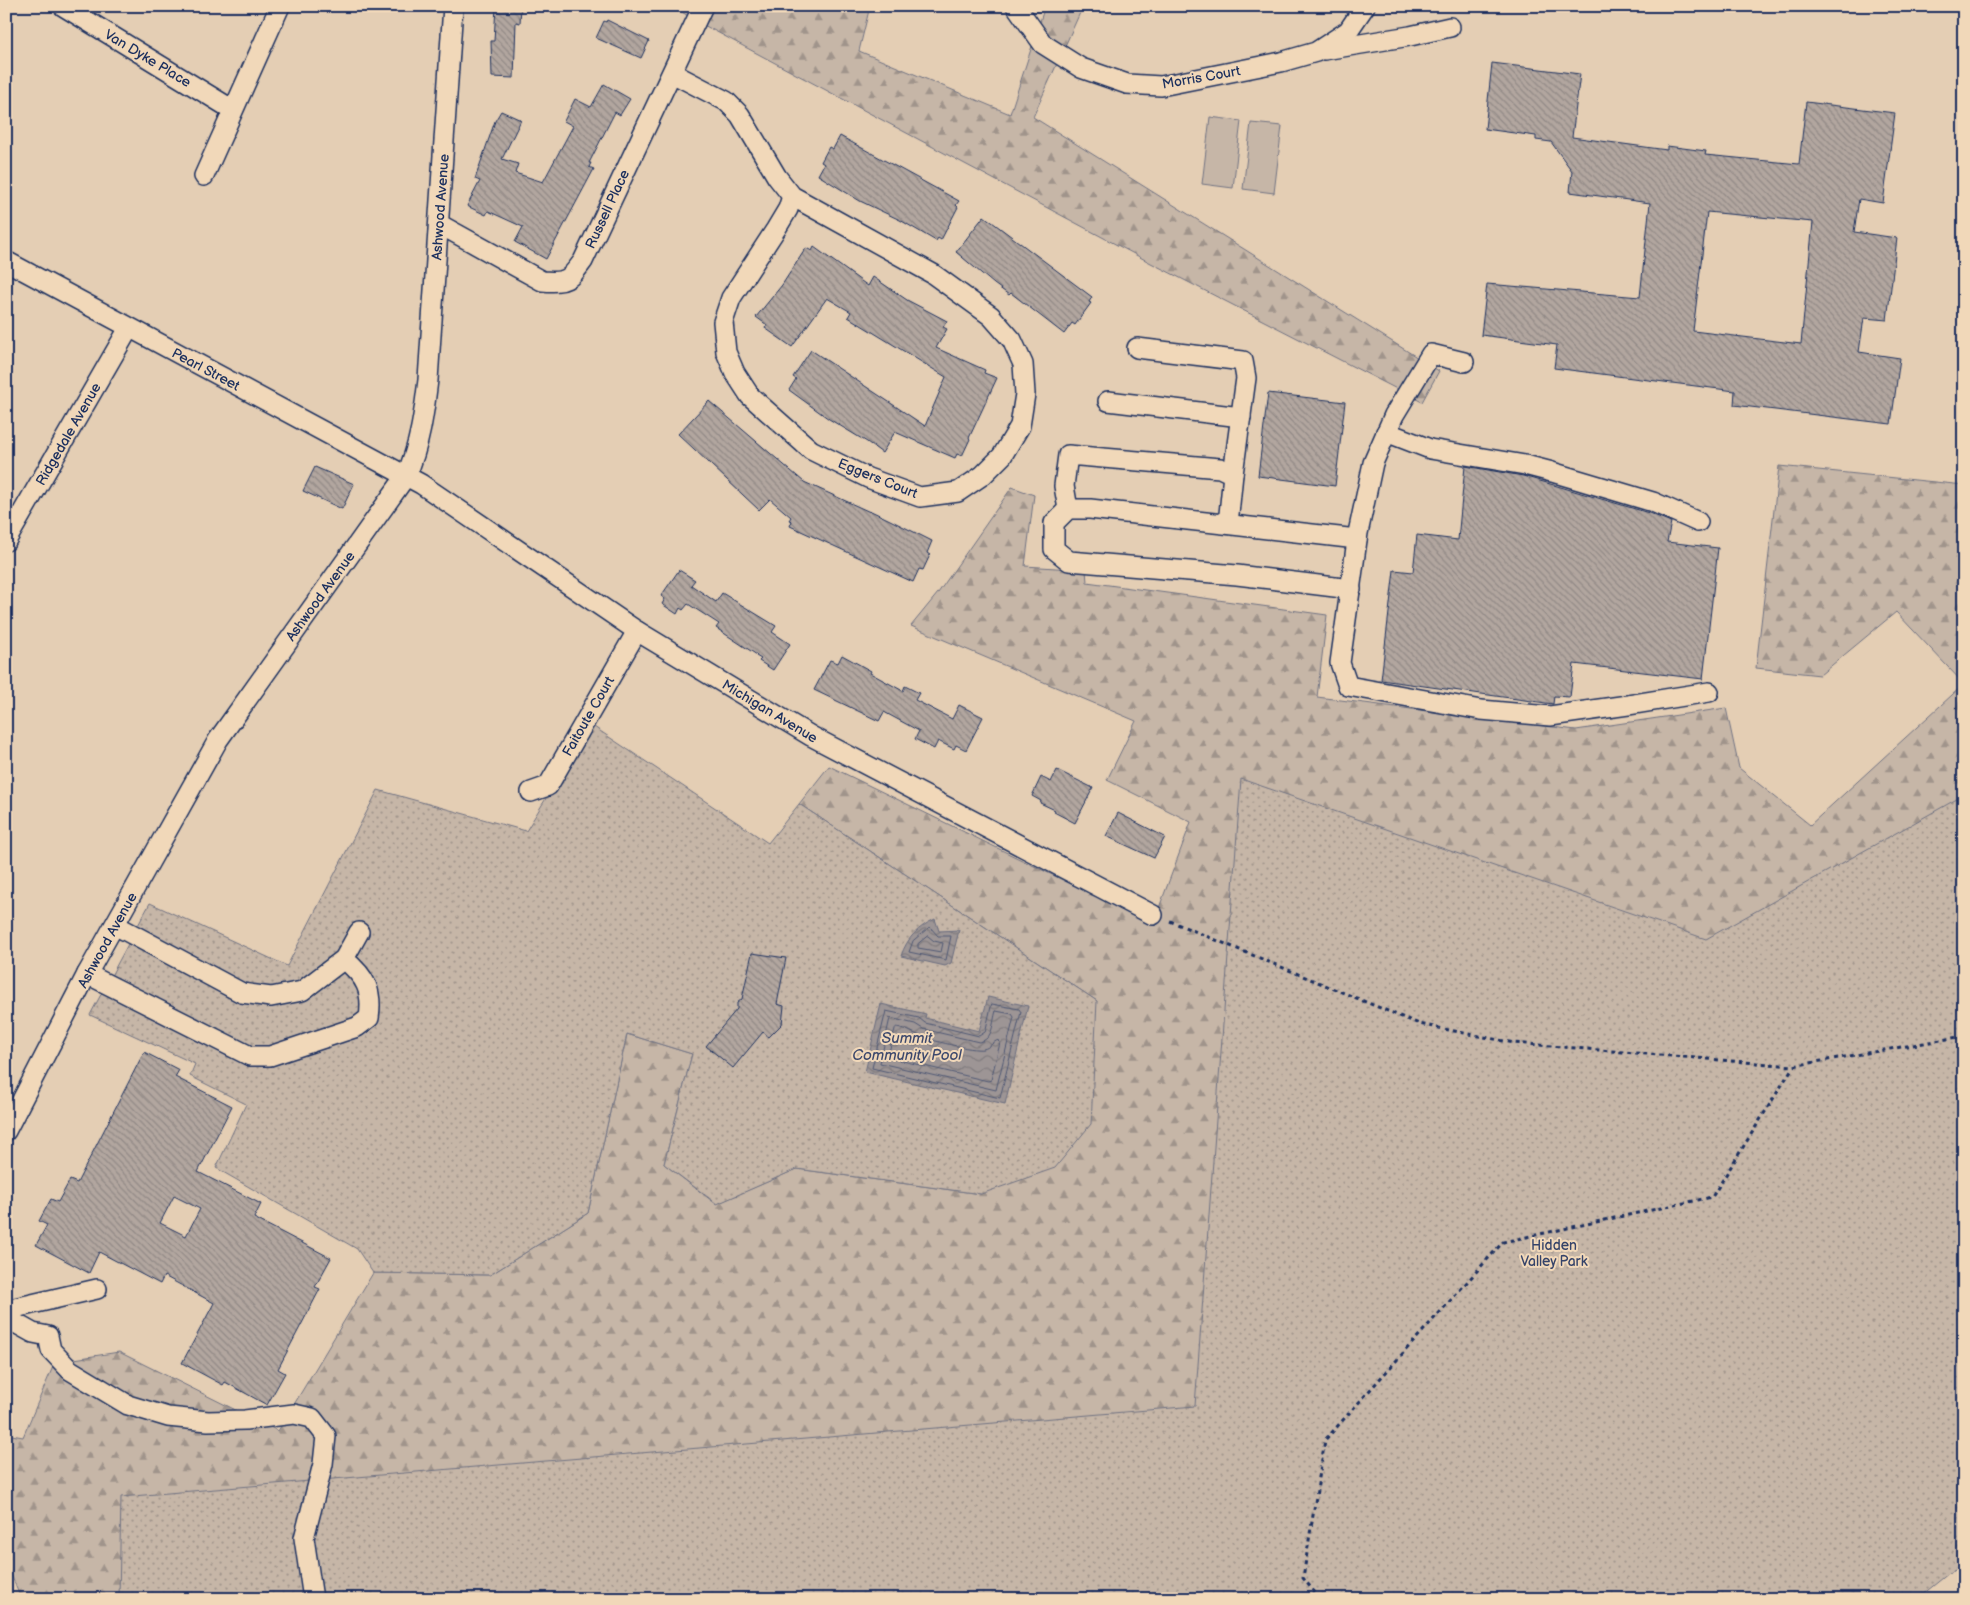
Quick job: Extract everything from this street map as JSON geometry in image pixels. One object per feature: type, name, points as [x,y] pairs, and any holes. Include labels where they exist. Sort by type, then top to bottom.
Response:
[{"type":"street","name":"Van Dyke Place","points":[[63,6],[233,110]]},
{"type":"street","points":[[204,176],[280,6]]},
{"type":"street","name":"Russell Place","points":[[439,224],[542,281],[557,282],[571,278],[583,261],[703,6]]},
{"type":"street","name":"Morris Court","points":[[1016,6],[1043,44],[1081,68],[1126,84],[1161,86],[1281,62],[1316,52],[1348,31],[1365,6]]},
{"type":"street","name":"Ashwood Avenue","points":[[6,1131],[87,974],[218,740],[406,476],[413,461],[423,423],[428,380],[452,7]]},
{"type":"street","points":[[1316,52],[1410,36],[1450,27]]},
{"type":"street","name":"Eggers Court","points":[[672,72],[726,101],[740,115],[777,177],[792,196],[933,274],[991,316],[1012,340],[1023,364],[1025,394],[1020,426],[1002,456],[983,475],[958,492],[920,497],[868,478],[811,450],[750,396],[735,373],[726,352],[723,322],[731,298],[776,230],[788,209],[792,196]]},
{"type":"street","name":"Pearl Street","points":[[6,261],[406,476]]},
{"type":"street","name":"Ridgedale Avenue","points":[[6,541],[129,328]]},
{"type":"street","points":[[1136,348],[1243,361],[1246,378],[1228,524]]},
{"type":"street","points":[[1464,362],[1431,354],[1394,415],[1372,462],[1357,539],[1340,663],[1348,686],[1481,710],[1550,716],[1709,692]]},
{"type":"street","points":[[1108,401],[1241,417]]},
{"type":"street","points":[[1386,432],[1430,449],[1525,465],[1552,472],[1653,502],[1698,522]]},
{"type":"street","points":[[1068,509],[1064,486],[1068,455],[1220,468],[1233,474]]},
{"type":"street","name":"Michigan Avenue","points":[[406,476],[421,484],[637,631],[811,736],[1153,914]]},
{"type":"street","points":[[1351,589],[1237,575],[1069,561],[1054,549],[1054,523],[1068,509],[1090,509],[1357,539]]},
{"type":"street","name":"Faitoute Court","points":[[531,792],[548,786],[637,631]]},
{"type":"street","points":[[115,925],[242,992],[271,997],[302,991],[344,959],[359,932]]},
{"type":"street","points":[[87,974],[250,1056],[270,1056],[357,1027],[370,1018],[371,1001],[367,984],[353,966],[344,959]]},
{"type":"street","points":[[6,1310],[96,1289]]},
{"type":"street","points":[[6,1318],[33,1333],[48,1336],[51,1350],[70,1370],[128,1405],[168,1417],[208,1421],[246,1420],[294,1414],[312,1418],[326,1436],[323,1464],[304,1538],[313,1599]]},
{"type":"path","points":[[1153,914],[1419,1024],[1514,1043],[1793,1066],[1964,1036]]},
{"type":"path","points":[[1320,1599],[1303,1578],[1325,1440],[1503,1242],[1712,1197],[1793,1066]]},
{"type":"green space","points":[[672,6],[870,6],[859,51],[1010,114],[1045,6],[1083,6],[1033,117],[1439,371],[1422,402],[1151,263],[698,22]]},
{"type":"green space","points":[[1210,117],[1241,121],[1233,188],[1202,184]]},
{"type":"green space","points":[[1251,123],[1282,126],[1274,193],[1243,189]]},
{"type":"green space","points":[[1779,466],[1964,485],[1964,684],[1896,612],[1820,675],[1756,668]]},
{"type":"green space","points":[[1012,487],[1034,495],[1025,566],[1086,570],[1087,582],[1327,615],[1317,697],[1576,730],[1726,708],[1739,768],[1810,825],[1964,684],[1964,1526],[1878,1599],[21,1599],[6,1562],[6,1434],[23,1437],[55,1362],[119,1352],[278,1431],[373,1273],[490,1275],[588,1213],[627,1034],[692,1054],[664,1164],[716,1204],[797,1169],[981,1194],[1097,1001],[799,804],[829,766],[1153,924],[1191,822],[1107,780],[1136,721],[911,626],[938,593]]},
{"type":"green space","points":[[591,725],[768,843],[799,804],[1097,1001],[1091,1124],[1055,1168],[981,1194],[797,1169],[717,1204],[664,1164],[692,1054],[627,1034],[588,1213],[490,1275],[373,1273],[357,1249],[216,1168],[246,1104],[190,1076],[195,1064],[90,1015],[150,903],[287,966],[378,790],[526,831]]},
{"type":"green space","name":"Hidden Valley Park","points":[[1241,779],[1706,939],[1964,795],[1964,1561],[1917,1599],[119,1599],[121,1497],[1195,1406]]},
{"type":"water","points":[[935,919],[939,931],[959,930],[951,963],[945,966],[901,956],[906,944],[914,934]]},
{"type":"water","name":"Summit Community Pool","points":[[988,997],[1028,1006],[1005,1104],[865,1072],[881,1004],[926,1014],[925,1018],[979,1031]]},
{"type":"building","points":[[496,6],[521,6],[520,23],[516,22],[514,78],[492,77],[491,41],[494,41]]},
{"type":"building","points":[[607,20],[649,41],[641,58],[596,38],[604,21],[606,22]]},
{"type":"building","points":[[1492,63],[1580,74],[1572,137],[1667,150],[1667,146],[1706,151],[1705,155],[1799,164],[1806,102],[1895,113],[1883,203],[1859,199],[1854,232],[1897,238],[1887,320],[1864,318],[1859,352],[1900,358],[1891,424],[1734,405],[1735,391],[1554,368],[1557,345],[1481,335],[1487,284],[1640,297],[1650,203],[1570,192],[1572,171],[1551,142],[1536,140],[1536,136],[1485,129]],"holes":[[[1707,212],[1813,222],[1801,344],[1693,331]]]},
{"type":"building","points":[[604,84],[630,99],[620,115],[615,112],[589,163],[591,163],[589,167],[594,169],[546,259],[515,242],[523,227],[488,211],[486,215],[467,206],[480,181],[475,179],[495,121],[501,111],[521,120],[502,159],[518,164],[515,173],[543,182],[573,126],[564,121],[575,99],[591,107]]},
{"type":"building","points":[[840,136],[959,201],[956,205],[958,207],[941,240],[938,238],[936,241],[900,220],[860,201],[818,175],[824,164],[821,162],[829,147],[833,149]]},
{"type":"building","points":[[984,216],[1092,297],[1089,302],[1091,303],[1075,325],[1072,323],[1064,334],[1011,293],[1009,295],[994,284],[956,252]]},
{"type":"building","points":[[814,247],[868,286],[873,277],[907,300],[947,321],[943,327],[947,329],[936,348],[985,370],[984,373],[997,378],[962,456],[957,454],[955,458],[895,432],[882,453],[829,419],[789,390],[796,379],[793,377],[811,350],[925,426],[946,377],[848,317],[851,312],[827,298],[792,347],[765,328],[767,325],[756,317],[782,285],[806,248],[812,251]]},
{"type":"building","points":[[1268,393],[1345,402],[1335,486],[1258,476]]},
{"type":"building","points":[[709,401],[804,482],[871,511],[932,541],[927,553],[930,555],[923,570],[919,569],[913,582],[790,526],[792,521],[789,520],[791,517],[770,499],[759,510],[678,434]]},
{"type":"building","points":[[1465,466],[1523,476],[1649,513],[1671,522],[1667,542],[1718,548],[1703,679],[1574,664],[1570,697],[1554,696],[1553,704],[1381,680],[1394,570],[1413,572],[1417,535],[1458,540]]},
{"type":"building","points":[[315,467],[354,484],[342,509],[303,491]]},
{"type":"building","points":[[679,570],[695,580],[691,585],[716,602],[722,593],[776,626],[772,632],[790,644],[773,670],[759,661],[761,659],[757,655],[716,628],[719,624],[688,604],[683,610],[680,608],[677,614],[662,604],[665,599],[661,596]]},
{"type":"building","points":[[842,655],[903,691],[905,686],[919,693],[915,700],[952,719],[959,705],[983,717],[966,750],[956,745],[954,749],[938,741],[934,749],[915,739],[919,731],[884,712],[879,721],[814,690],[830,660],[838,663]]},
{"type":"building","points":[[1057,770],[1093,788],[1075,823],[1054,812],[1055,810],[1040,803],[1041,801],[1032,796],[1041,777],[1051,782]]},
{"type":"building","points":[[1118,813],[1165,837],[1154,858],[1106,836]]},
{"type":"building","points":[[752,953],[786,958],[777,1004],[784,1006],[782,1024],[769,1037],[763,1032],[733,1068],[706,1046],[737,1009],[737,1003],[742,999]]},
{"type":"building","points":[[144,1052],[179,1070],[175,1077],[232,1106],[198,1172],[261,1204],[254,1218],[331,1258],[315,1287],[320,1289],[278,1369],[285,1373],[267,1405],[225,1382],[223,1385],[182,1363],[214,1303],[164,1276],[160,1284],[99,1252],[89,1273],[36,1245],[47,1225],[39,1221],[51,1199],[58,1202],[70,1180],[77,1183]],"holes":[[[174,1196],[200,1209],[186,1236],[160,1223]]]}]
